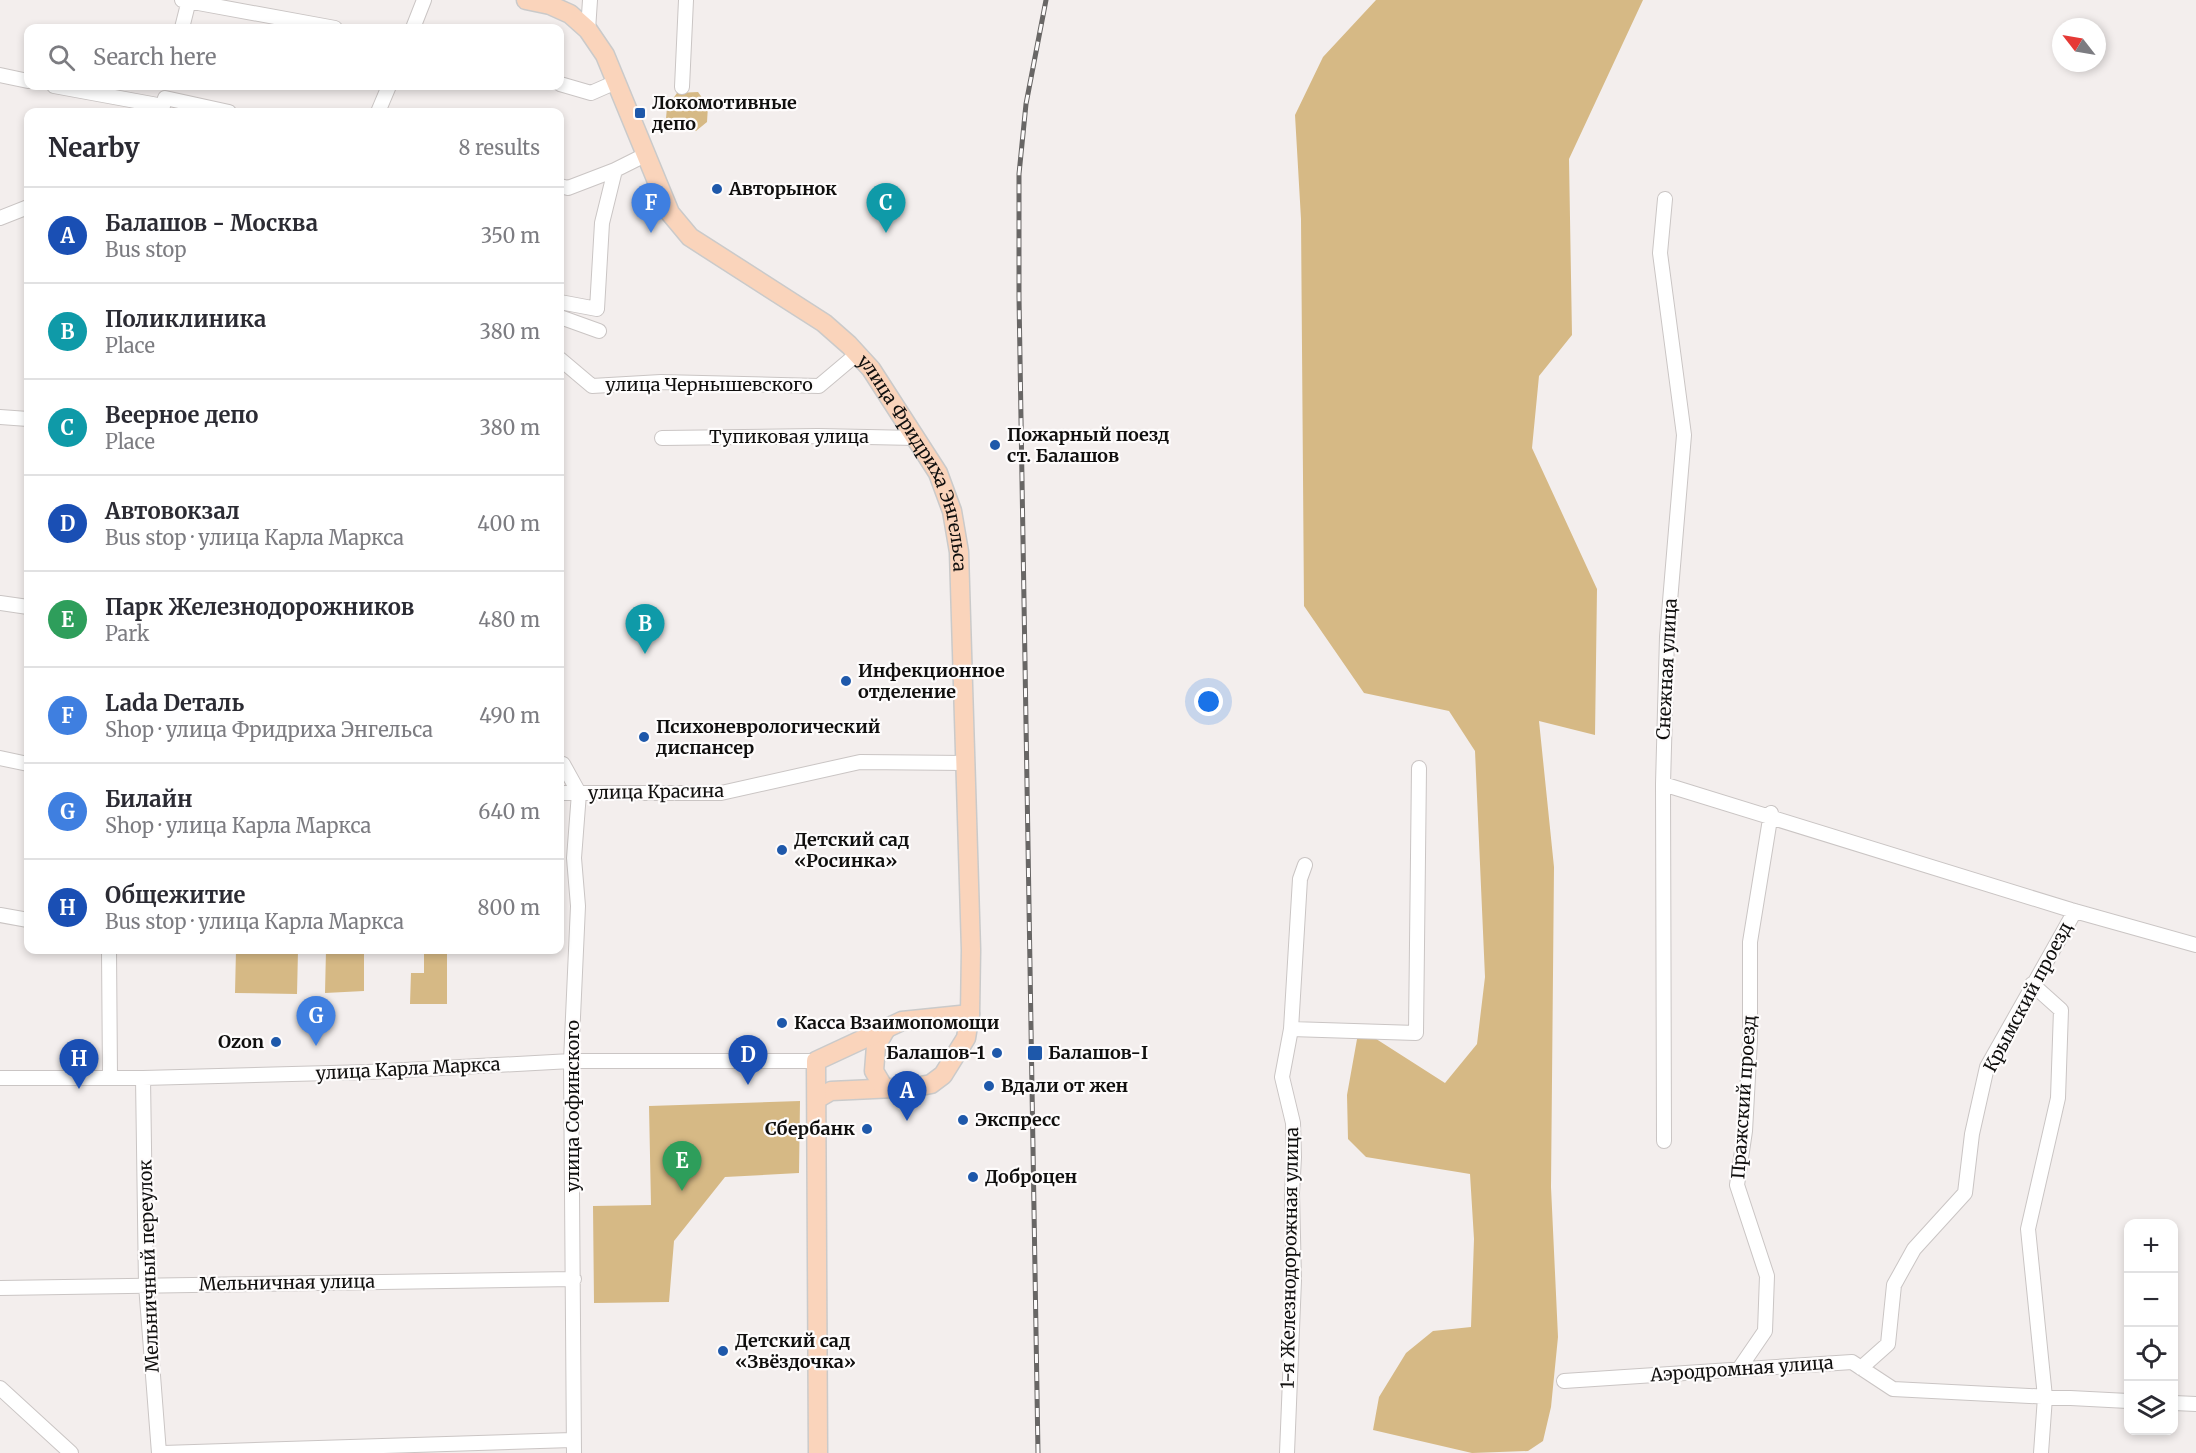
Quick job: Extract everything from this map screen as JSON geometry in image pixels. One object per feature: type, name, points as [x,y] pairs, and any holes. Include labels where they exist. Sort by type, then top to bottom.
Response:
[{"type":"main road","name":"улица Фридриха Энгельса","points":[[526,0],[550,5],[570,14],[588,30],[605,55],[670,213],[690,237],[824,323],[871,369],[938,473],[952,511],[959,552],[971,950],[966,1038],[944,1075],[931,1084],[916,1088],[831,1091],[817,1099]]},
{"type":"main road","points":[[818,1453],[816,1061],[902,1022],[969,1014]]},
{"type":"main road","points":[[885,1088],[874,1071],[876,1046],[886,1029]]},
{"type":"street","points":[[183,24],[186,0],[314,24]]},
{"type":"street","points":[[415,24],[424,0]]},
{"type":"street","points":[[588,30],[590,0]]},
{"type":"street","points":[[682,87],[686,0]]},
{"type":"street","points":[[0,75],[24,80]]},
{"type":"street","points":[[564,85],[591,93],[616,82]]},
{"type":"street","points":[[85,90],[207,108]]},
{"type":"street","points":[[380,108],[387,90]]},
{"type":"street","points":[[564,187],[568,188],[615,170],[645,155]]},
{"type":"street","points":[[564,303],[597,309],[602,223],[615,170]]},
{"type":"street","name":"Снежная улица","points":[[1664,1141],[1663,784],[1667,637],[1683,435],[1660,253],[1665,199]]},
{"type":"street","points":[[2,215],[24,208]]},
{"type":"street","points":[[564,318],[599,331]]},
{"type":"street","name":"улица Чернышевского","points":[[564,362],[592,386],[661,382],[819,386],[857,354]]},
{"type":"street","points":[[0,417],[24,419]]},
{"type":"street","name":"Тупиковая улица","points":[[662,438],[818,436],[916,438]]},
{"type":"street","points":[[0,603],[24,606]]},
{"type":"street","points":[[0,758],[24,763]]},
{"type":"street","name":"улица Красина","points":[[564,793],[721,793],[860,762],[965,763]]},
{"type":"street","points":[[564,766],[579,793]]},
{"type":"street","points":[[1291,1029],[1416,1033],[1419,768]]},
{"type":"street","points":[[1663,784],[1770,815],[2075,911],[2196,945]]},
{"type":"street","name":"улица Софинского","points":[[573,1447],[574,1280],[571,1061],[578,906],[567,858],[579,793]]},
{"type":"street","name":"Пражский проезд","points":[[1739,1369],[1765,1331],[1767,1276],[1737,1185],[1745,1131],[1750,1041],[1750,942],[1770,815]]},
{"type":"street","name":"1-я Железнодорожная улица","points":[[1287,1453],[1294,1280],[1292,1193],[1294,1157],[1293,1123],[1282,1077],[1291,1029],[1300,879],[1305,865]]},
{"type":"street","name":"Крымский проезд","points":[[1861,1368],[1888,1344],[1894,1285],[1914,1249],[1965,1193],[1972,1134],[1987,1067],[2075,911]]},
{"type":"street","points":[[0,915],[24,919]]},
{"type":"street","points":[[109,954],[110,1077]]},
{"type":"street","points":[[2032,984],[2061,1010],[2058,1098],[2028,1229],[2045,1397],[2041,1453]]},
{"type":"street","name":"улица Карла Маркса","points":[[0,1078],[143,1078],[368,1072],[571,1061],[816,1061]]},
{"type":"street","name":"Мельничный переулок","points":[[143,1078],[146,1285],[161,1453]]},
{"type":"street","name":"Мельничная улица","points":[[0,1288],[574,1280]]},
{"type":"street","name":"Аэродромная улица","points":[[1564,1381],[1852,1362],[1893,1389],[2124,1401]]},
{"type":"street","points":[[0,1388],[71,1453]]},
{"type":"street","points":[[2178,1403],[2196,1404]]},
{"type":"street","points":[[161,1453],[573,1447]]},
{"type":"shaded area","points":[[1376,0],[1643,0],[1569,159],[1572,335],[1539,376],[1532,448],[1597,589],[1595,735],[1539,721],[1554,867],[1551,1187],[1558,1337],[1551,1407],[1543,1441],[1528,1451],[1472,1453],[1373,1430],[1379,1397],[1406,1353],[1433,1331],[1471,1327],[1474,1239],[1470,1174],[1366,1157],[1348,1139],[1347,1095],[1359,1028],[1445,1083],[1477,1044],[1485,977],[1475,751],[1449,711],[1364,693],[1304,606],[1301,219],[1295,115],[1323,57]]},
{"type":"shaded area","points":[[698,92],[708,106],[707,122],[696,131],[665,130],[667,107],[677,93]]},
{"type":"shaded area","points":[[236,954],[298,954],[297,994],[235,993]]},
{"type":"shaded area","points":[[326,954],[364,954],[364,991],[325,993]]},
{"type":"shaded area","points":[[424,954],[447,954],[447,1004],[410,1004],[411,973],[424,973]]},
{"type":"shaded area","points":[[800,1101],[799,1173],[725,1177],[674,1241],[669,1302],[594,1303],[593,1206],[651,1205],[649,1106]]},
{"type":"railway","points":[[1038,1453],[1019,297],[1019,174],[1026,104],[1046,0]]},
{"type":"place","name":"Локомотивные депо","points":[[640,113]]},
{"type":"place","name":"Авторынок","points":[[717,189]]},
{"type":"place","name":"Lada Dеталь","points":[[651,233]]},
{"type":"place","name":"Веерное депо","points":[[886,233]]},
{"type":"place","name":"Пожарный поезд ст. Балашов","points":[[995,445]]},
{"type":"place","name":"Поликлиника","points":[[645,654]]},
{"type":"place","name":"Инфекционное отделение","points":[[846,681]]},
{"type":"place","name":"Психоневрологический диспансер","points":[[644,737]]},
{"type":"place","name":"Детский сад «Росинка»","points":[[782,850]]},
{"type":"place","name":"Касса Взаимопомощи","points":[[782,1023]]},
{"type":"place","name":"Ozon","points":[[276,1042]]},
{"type":"place","name":"Билайн","points":[[316,1046]]},
{"type":"place","name":"Балашов-1","points":[[997,1053]]},
{"type":"place","name":"Балашов-I","points":[[1035,1053]]},
{"type":"place","name":"Автовокзал","points":[[748,1085]]},
{"type":"place","name":"Вдали от жен","points":[[989,1086]]},
{"type":"place","name":"Общежитие","points":[[79,1089]]},
{"type":"place","name":"Экспресс","points":[[963,1120]]},
{"type":"place","name":"Балашов - Москва","points":[[907,1121]]},
{"type":"place","name":"Сбербанк","points":[[867,1129]]},
{"type":"place","name":"Доброцен","points":[[973,1177]]},
{"type":"place","name":"Парк Железнодорожников","points":[[682,1191]]},
{"type":"place","name":"Детский сад «Звёздочка»","points":[[723,1351]]}]
